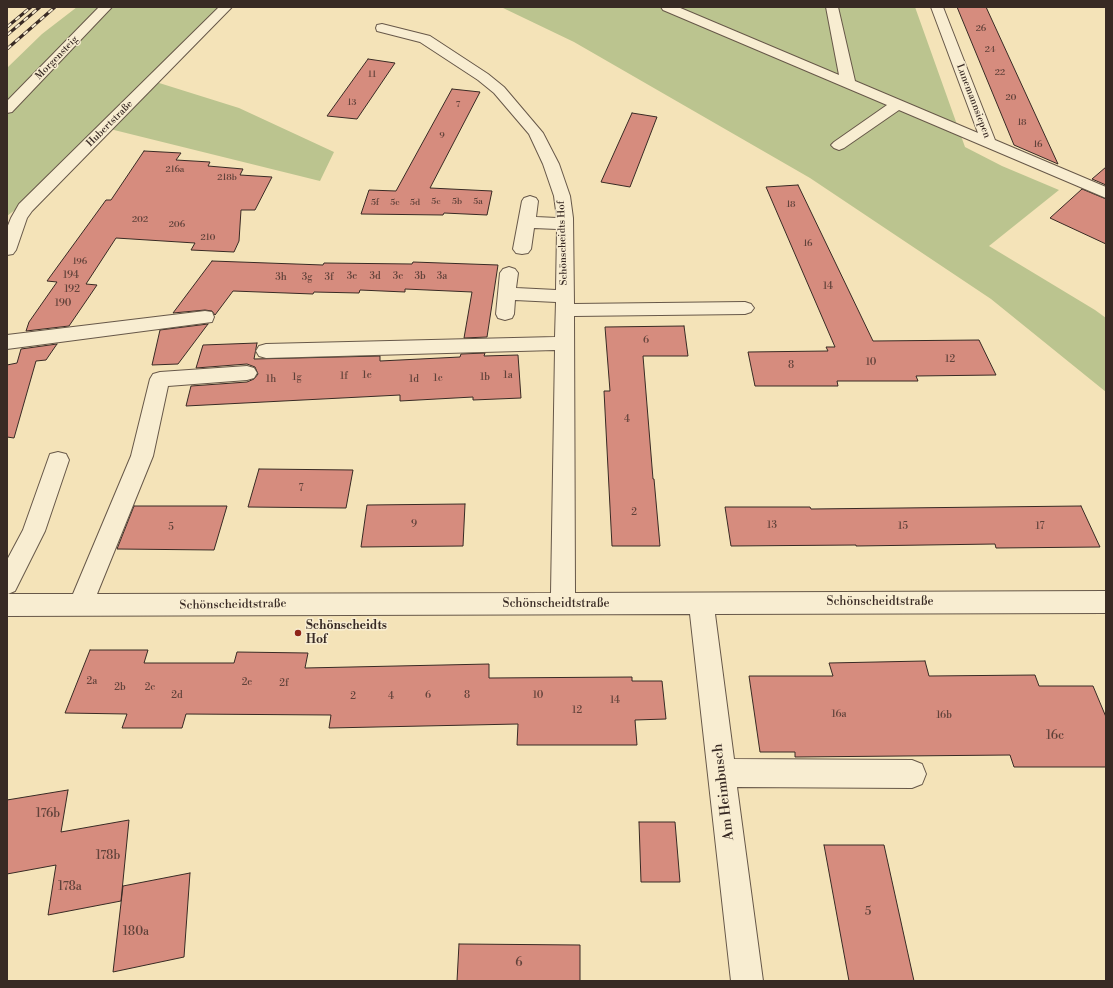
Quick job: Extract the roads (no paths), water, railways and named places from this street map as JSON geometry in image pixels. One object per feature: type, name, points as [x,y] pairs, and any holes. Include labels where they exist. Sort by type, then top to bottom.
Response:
[{"type":"street","name":"Morgensteig","points":[[7,109],[106,7]]},
{"type":"street","name":"Hubertstraße","points":[[7,250],[19,218],[26,208],[226,7]]},
{"type":"street","points":[[668,7],[989,142]]},
{"type":"street","points":[[832,7],[848,83]]},
{"type":"street","name":"Lunemannsiepen","points":[[936,7],[989,142],[1106,193]]},
{"type":"street","name":"Schönscheidts Hof","points":[[382,28],[425,39],[499,90],[539,139],[551,164],[562,196],[565,224],[563,604]]},
{"type":"street","points":[[838,145],[898,104]]},
{"type":"street","points":[[522,249],[530,201]]},
{"type":"street","points":[[527,222],[565,224]]},
{"type":"street","points":[[505,314],[510,273]]},
{"type":"street","points":[[507,294],[565,303],[745,308]]},
{"type":"street","points":[[7,342],[205,317]]},
{"type":"street","points":[[266,351],[564,343]]},
{"type":"street","points":[[80,606],[142,456],[160,379],[247,373]]},
{"type":"street","points":[[7,584],[34,531],[58,460]]},
{"type":"street","name":"Am Heimbusch","points":[[701,602],[747,981]]},
{"type":"street","name":"Schönscheidtstraße","points":[[7,605],[1106,602]]},
{"type":"street","points":[[722,773],[912,774]]},
{"type":"railway","points":[[7,27],[31,7]]},
{"type":"railway","points":[[7,35],[40,7]]},
{"type":"railway","points":[[7,49],[55,7]]},
{"type":"place","name":"Schönscheidts Hof","points":[[298,633]]}]
